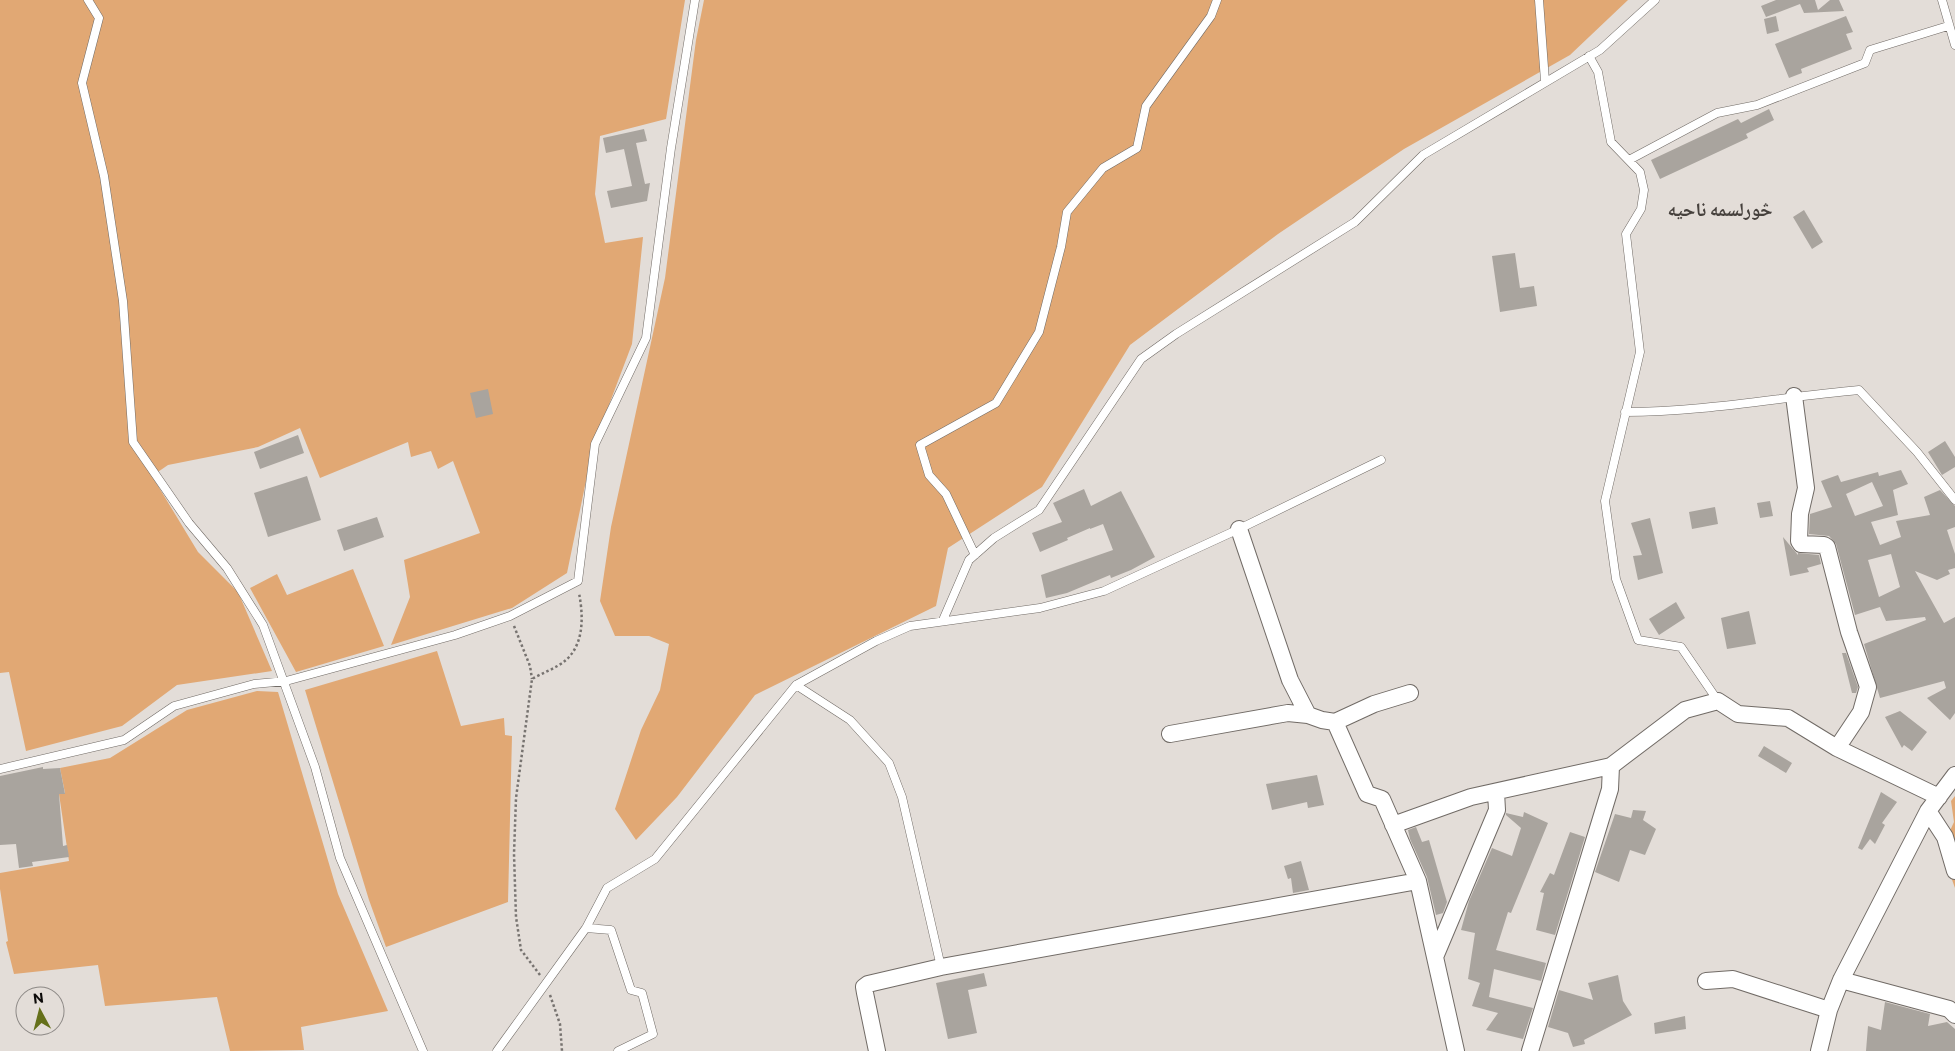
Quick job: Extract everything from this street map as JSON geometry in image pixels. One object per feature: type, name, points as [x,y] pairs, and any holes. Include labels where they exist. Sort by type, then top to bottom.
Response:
[{"type":"street","points":[[1794,396],[1806,488],[1800,514],[1799,541],[1801,544],[1824,545],[1827,548],[1849,632],[1868,687],[1861,712],[1837,748]]},
{"type":"street","points":[[1239,529],[1290,680],[1308,715]]},
{"type":"street","points":[[1170,734],[1288,713],[1308,715],[1335,722],[1374,704],[1410,693]]},
{"type":"street","points":[[1392,825],[1471,797],[1611,766],[1685,710],[1718,701],[1738,714],[1788,718],[1837,748],[1939,797]]},
{"type":"street","points":[[1335,722],[1367,794],[1382,799],[1418,881],[1456,1051]]},
{"type":"street","points":[[1530,1051],[1610,789],[1611,766]]},
{"type":"street","points":[[1818,1051],[1828,1010],[1841,980],[1928,811],[1955,775]]},
{"type":"street","points":[[1435,957],[1497,810],[1496,792]]},
{"type":"street","points":[[1928,811],[1944,837],[1955,871]]},
{"type":"street","points":[[877,1051],[864,988],[868,984],[941,967],[1418,881]]},
{"type":"street","points":[[1706,981],[1732,979],[1828,1010]]},
{"type":"street","points":[[1841,980],[1949,1009],[1955,1015]]},
{"type":"lane","points":[[88,0],[99,18],[82,82],[104,176],[123,301],[132,442],[189,523],[227,568],[263,625],[286,680],[315,767],[340,858],[423,1051]]},
{"type":"lane","points":[[0,769],[124,740],[174,706],[254,684],[286,680],[455,635],[510,616],[578,581],[595,444],[646,338],[671,148],[695,0]]},
{"type":"lane","points":[[975,555],[946,494],[929,475],[920,445],[996,403],[1039,332],[1061,247],[1067,212],[1102,168],[1137,148],[1146,106],[1211,16],[1217,0]]},
{"type":"lane","points":[[1539,0],[1545,81]]},
{"type":"lane","points":[[944,620],[969,560],[994,538],[1039,510],[1141,359],[1176,334],[1355,222],[1424,155],[1545,81],[1600,50],[1655,0]]},
{"type":"lane","points":[[1942,0],[1948,26],[1955,44]]},
{"type":"lane","points":[[1629,160],[1717,113],[1757,105],[1865,63],[1870,50],[1948,26]]},
{"type":"lane","points":[[1590,56],[1598,72],[1611,142],[1640,172],[1644,190],[1641,209],[1626,234],[1640,352],[1605,501],[1616,579],[1638,640],[1681,647],[1718,701]]},
{"type":"lane","points":[[1626,412],[1658,412],[1709,408],[1794,396],[1859,390],[1917,452],[1955,500]]},
{"type":"lane","points":[[497,1051],[586,928],[607,888],[655,859],[796,685],[876,641],[910,626],[1040,608],[1104,591],[1239,529],[1381,460]]},
{"type":"lane","points":[[796,685],[850,720],[889,763],[902,797],[941,967]]},
{"type":"lane","points":[[586,928],[611,930],[631,990],[642,993],[653,1034],[618,1051]]},
{"type":"path","points":[[532,679],[567,659],[578,641],[584,617],[578,581]]},
{"type":"path","points":[[510,616],[530,666],[532,679],[516,798],[514,854],[516,917],[521,950],[547,984],[560,1024],[562,1051]]},
{"type":"shaded area","points":[[0,0],[685,0],[666,119],[600,136],[595,194],[605,243],[643,237],[632,344],[593,447],[567,573],[512,608],[391,645],[410,597],[404,560],[480,533],[453,461],[438,469],[431,451],[411,457],[408,442],[320,478],[300,428],[258,447],[168,465],[152,476],[198,552],[238,592],[272,671],[177,685],[122,726],[26,751],[9,672],[0,673]]},
{"type":"shaded area","points":[[704,0],[1628,0],[1570,55],[1404,149],[1278,234],[1130,345],[1042,487],[948,548],[936,606],[755,695],[677,797],[636,840],[615,809],[641,730],[660,690],[669,644],[649,636],[615,636],[600,601],[611,527],[665,278],[696,40]]},
{"type":"shaded area","points":[[353,569],[384,646],[296,672],[250,588],[277,574],[287,595]]},
{"type":"shaded area","points":[[437,651],[461,726],[504,718],[505,735],[512,736],[508,902],[386,947],[369,900],[305,690]]},
{"type":"shaded area","points":[[257,691],[278,692],[338,894],[388,1011],[301,1027],[304,1050],[230,1051],[217,997],[105,1006],[98,965],[14,974],[6,942],[8,941],[0,889],[0,873],[69,861],[59,794],[65,793],[60,768],[110,758],[187,710]]},
{"type":"shaded area","points":[[1955,796],[1955,888],[1946,863],[1948,835],[1954,822],[1951,801]]},
{"type":"building","points":[[1776,0],[1815,0],[1818,10],[1830,0],[1839,0],[1844,11],[1804,13],[1800,4],[1766,17],[1761,6]]},
{"type":"building","points":[[1776,16],[1779,31],[1767,34],[1764,19]]},
{"type":"building","points":[[1846,16],[1853,32],[1846,34],[1852,49],[1801,69],[1802,73],[1789,78],[1775,44]]},
{"type":"building","points":[[1769,109],[1774,120],[1746,134],[1748,138],[1660,179],[1651,160],[1738,119],[1741,123]]},
{"type":"building","points":[[644,129],[647,141],[636,143],[645,184],[650,183],[647,201],[611,208],[607,191],[632,186],[624,149],[606,153],[603,138]]},
{"type":"building","points":[[1804,210],[1823,242],[1812,249],[1793,217]]},
{"type":"building","points":[[1515,253],[1520,288],[1534,286],[1537,306],[1500,312],[1492,256]]},
{"type":"building","points":[[488,389],[493,414],[476,418],[470,393]]},
{"type":"building","points":[[298,435],[304,453],[260,469],[254,452]]},
{"type":"building","points":[[1945,441],[1955,457],[1955,467],[1942,475],[1928,452]]},
{"type":"building","points":[[1901,470],[1908,484],[1893,490],[1898,515],[1871,522],[1880,545],[1901,537],[1896,521],[1930,515],[1924,497],[1940,490],[1955,506],[1955,527],[1947,530],[1955,554],[1955,568],[1948,570],[1950,574],[1937,580],[1915,571],[1944,623],[1955,617],[1955,713],[1950,720],[1927,698],[1946,688],[1944,681],[1880,698],[1864,644],[1926,620],[1925,617],[1886,621],[1880,607],[1855,615],[1836,544],[1829,536],[1809,534],[1810,514],[1832,507],[1821,481],[1838,475],[1841,482],[1878,472],[1879,476]],"holes":[[[1872,482],[1883,506],[1855,516],[1846,494]],[[1891,554],[1900,587],[1879,597],[1868,560]]]},
{"type":"building","points":[[307,476],[321,520],[268,537],[254,493]]},
{"type":"building","points":[[1084,489],[1091,506],[1121,491],[1155,557],[1111,578],[1110,575],[1067,593],[1046,598],[1041,575],[1113,550],[1103,524],[1067,538],[1068,540],[1040,552],[1032,533],[1062,522],[1053,503]]},
{"type":"building","points":[[1770,501],[1773,516],[1760,518],[1757,503]]},
{"type":"building","points":[[1715,507],[1718,524],[1692,529],[1689,512]]},
{"type":"building","points":[[377,517],[384,537],[344,551],[337,530]]},
{"type":"building","points":[[1650,518],[1663,573],[1638,580],[1633,556],[1642,555],[1631,523]]},
{"type":"building","points":[[1783,537],[1798,555],[1798,553],[1819,555],[1821,564],[1807,568],[1809,572],[1790,576]]},
{"type":"building","points":[[1676,602],[1685,618],[1659,635],[1649,619]]},
{"type":"building","points":[[1749,611],[1756,644],[1727,649],[1721,618]]},
{"type":"building","points":[[1842,653],[1846,653],[1858,687],[1856,693],[1852,693]]},
{"type":"building","points":[[1900,711],[1927,732],[1912,751],[1904,745],[1902,748],[1885,717]]},
{"type":"building","points":[[1764,746],[1792,763],[1786,773],[1758,756]]},
{"type":"building","points":[[43,767],[43,769],[60,768],[65,794],[59,794],[63,846],[67,845],[69,857],[32,862],[33,866],[19,868],[16,844],[0,845],[0,776]]},
{"type":"building","points":[[1317,775],[1324,805],[1308,808],[1307,802],[1272,810],[1266,784]]},
{"type":"building","points":[[1881,792],[1897,802],[1882,823],[1885,825],[1875,844],[1870,839],[1862,850],[1858,848]]},
{"type":"building","points":[[1633,810],[1646,811],[1643,820],[1656,829],[1645,855],[1630,850],[1619,882],[1595,872],[1615,814],[1631,818]]},
{"type":"building","points":[[1524,812],[1548,823],[1511,913],[1508,912],[1496,950],[1546,963],[1541,981],[1494,969],[1489,997],[1533,1008],[1523,1039],[1486,1030],[1498,1013],[1472,1006],[1480,983],[1468,979],[1475,933],[1461,930],[1469,901],[1492,848],[1512,856],[1521,828],[1506,813],[1523,817]]},
{"type":"building","points":[[1416,827],[1422,842],[1429,840],[1447,902],[1443,913],[1436,915],[1427,877],[1410,839],[1408,830]]},
{"type":"building","points":[[1570,832],[1585,837],[1555,935],[1536,930],[1544,893],[1540,892],[1550,873],[1554,875]]},
{"type":"building","points":[[1301,861],[1309,890],[1293,893],[1291,878],[1288,879],[1284,866]]},
{"type":"building","points":[[984,973],[987,986],[968,990],[977,1033],[948,1039],[936,983]]},
{"type":"building","points":[[1618,975],[1623,1001],[1632,1015],[1584,1040],[1585,1044],[1573,1047],[1568,1033],[1548,1027],[1559,990],[1593,1000],[1588,983]]},
{"type":"building","points":[[1885,1002],[1930,1014],[1928,1026],[1947,1022],[1955,1029],[1955,1051],[1866,1051],[1868,1026],[1881,1030]]},
{"type":"building","points":[[1685,1016],[1686,1029],[1655,1034],[1654,1023]]},
{"type":"district","name":"څورلسمه ناحیه","points":[[1720,208]]}]
